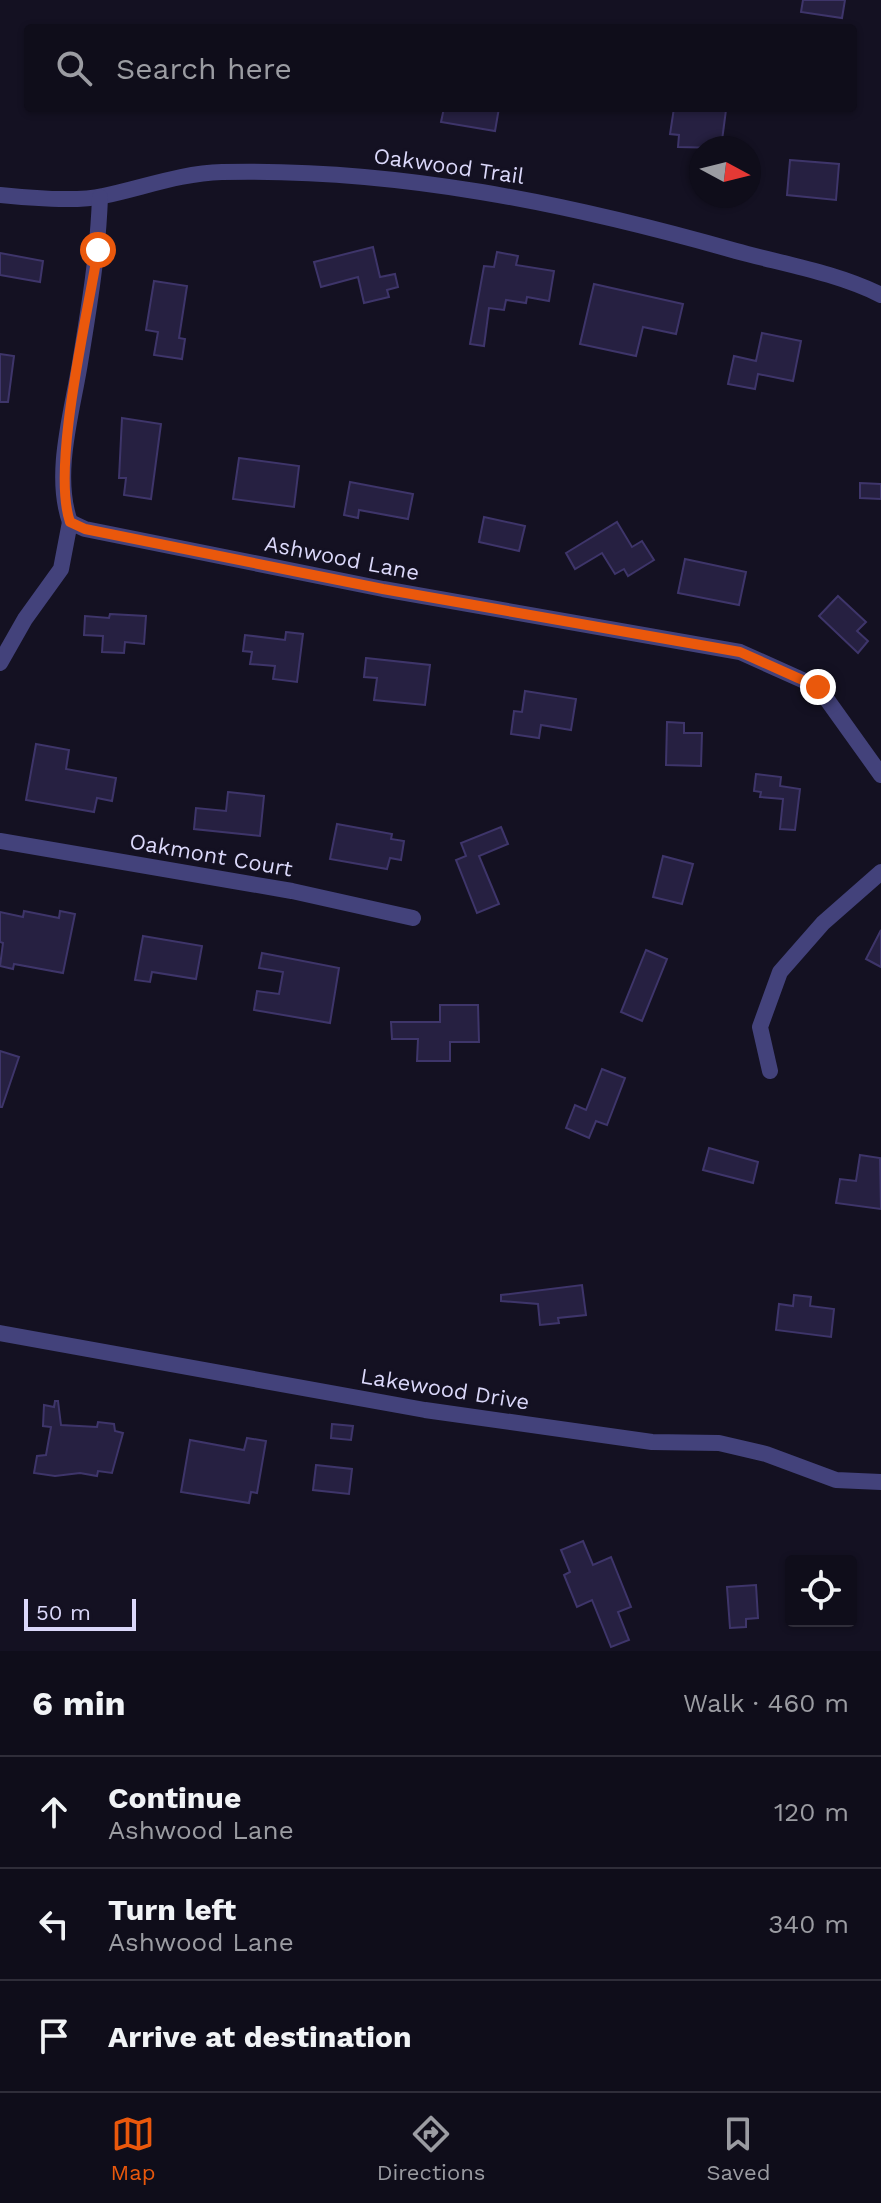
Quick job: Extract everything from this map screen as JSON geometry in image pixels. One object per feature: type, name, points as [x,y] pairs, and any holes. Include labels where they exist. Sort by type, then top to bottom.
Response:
[{"type":"street","name":"Oakwood Trail","points":[[0,195],[100,197],[142,184],[216,172],[313,170],[410,180],[532,200],[666,231],[847,281],[881,295]]},
{"type":"street","points":[[0,663],[25,619],[61,569],[70,522],[63,503],[66,449],[98,250],[100,197]]},
{"type":"street","name":"Ashwood Lane","points":[[70,522],[85,529],[383,589],[740,652],[818,687],[881,775]]},
{"type":"street","name":"Oakmont Court","points":[[0,841],[292,891],[413,918]]},
{"type":"street","points":[[770,1071],[760,1027],[780,972],[823,923],[881,872]]},
{"type":"street","name":"Lakewood Drive","points":[[0,1333],[425,1410],[652,1442],[719,1443],[766,1454],[836,1480],[881,1482]]},
{"type":"building","points":[[803,0],[845,0],[842,18],[801,12]]},
{"type":"building","points":[[443,112],[498,112],[495,131],[441,122]]},
{"type":"building","points":[[673,112],[726,112],[723,136],[689,136],[689,147],[678,147],[679,135],[670,134]]},
{"type":"building","points":[[790,160],[839,164],[836,200],[787,195]]},
{"type":"building","points":[[373,247],[380,277],[395,274],[398,287],[387,290],[389,297],[364,303],[358,277],[321,287],[314,262]]},
{"type":"building","points":[[497,252],[518,256],[516,265],[554,271],[549,301],[527,297],[526,303],[506,300],[504,310],[489,308],[484,346],[470,344],[484,266],[494,267]]},
{"type":"building","points":[[0,253],[43,261],[40,282],[0,275]]},
{"type":"building","points":[[154,281],[187,286],[179,338],[185,339],[182,359],[154,355],[158,332],[146,330]]},
{"type":"building","points":[[594,284],[683,304],[676,334],[643,327],[636,356],[580,344]]},
{"type":"building","points":[[762,333],[801,341],[793,381],[758,374],[755,389],[728,384],[734,356],[756,361]]},
{"type":"building","points":[[0,354],[14,356],[8,402],[0,402]]},
{"type":"building","points":[[122,418],[161,424],[151,499],[124,495],[126,478],[119,478]]},
{"type":"building","points":[[239,458],[299,466],[294,507],[233,499]]},
{"type":"building","points":[[350,482],[413,494],[408,519],[359,510],[358,518],[344,515]]},
{"type":"building","points":[[860,483],[881,484],[881,499],[860,498]]},
{"type":"building","points":[[484,517],[525,526],[519,551],[479,542]]},
{"type":"building","points":[[617,522],[632,547],[642,541],[654,560],[628,576],[624,569],[615,574],[602,553],[575,569],[566,553]]},
{"type":"building","points":[[685,559],[746,572],[739,605],[678,593]]},
{"type":"building","points":[[838,596],[866,622],[857,631],[868,641],[858,653],[819,616]]},
{"type":"building","points":[[110,614],[146,616],[144,644],[125,642],[124,653],[102,652],[103,636],[84,635],[85,616],[109,618]]},
{"type":"building","points":[[286,632],[303,634],[297,682],[273,679],[275,666],[250,664],[252,652],[243,651],[245,635],[285,640]]},
{"type":"building","points":[[366,658],[430,665],[425,705],[374,700],[377,678],[364,677]]},
{"type":"building","points":[[525,691],[576,699],[571,730],[541,725],[539,738],[511,734],[514,711],[522,712]]},
{"type":"building","points":[[667,722],[684,723],[684,733],[702,733],[701,766],[666,765]]},
{"type":"building","points":[[36,744],[69,750],[66,769],[116,778],[112,801],[97,798],[94,812],[26,800]]},
{"type":"building","points":[[756,774],[781,777],[780,786],[800,789],[795,830],[780,829],[783,799],[760,797],[761,792],[754,791]]},
{"type":"building","points":[[228,792],[264,796],[260,836],[194,829],[196,808],[226,811]]},
{"type":"building","points":[[337,824],[392,834],[391,839],[404,841],[401,860],[390,858],[387,869],[330,859]]},
{"type":"building","points":[[501,827],[508,844],[479,856],[499,904],[477,913],[456,860],[466,856],[461,843]]},
{"type":"building","points":[[663,856],[693,864],[682,904],[653,897]]},
{"type":"building","points":[[24,911],[59,918],[60,911],[75,914],[63,973],[14,964],[13,969],[0,966],[3,943],[0,942],[0,912],[23,917]]},
{"type":"building","points":[[881,930],[881,967],[866,959]]},
{"type":"building","points":[[143,936],[202,946],[196,979],[152,972],[150,982],[135,980]]},
{"type":"building","points":[[646,950],[667,959],[642,1021],[621,1012]]},
{"type":"building","points":[[262,953],[339,968],[330,1023],[254,1010],[257,991],[279,994],[283,972],[259,968]]},
{"type":"building","points":[[440,1005],[478,1005],[479,1042],[450,1042],[450,1061],[417,1061],[418,1039],[392,1039],[391,1022],[440,1022]]},
{"type":"building","points":[[0,1051],[19,1057],[2,1107],[0,1107]]},
{"type":"building","points":[[602,1069],[625,1078],[607,1125],[596,1121],[589,1138],[566,1128],[575,1105],[586,1110]]},
{"type":"building","points":[[709,1148],[758,1162],[753,1183],[703,1170]]},
{"type":"building","points":[[860,1155],[880,1158],[881,1209],[836,1203],[840,1179],[856,1181]]},
{"type":"building","points":[[582,1285],[586,1315],[558,1318],[559,1323],[540,1325],[538,1304],[501,1301],[501,1295]]},
{"type":"building","points":[[794,1295],[811,1297],[810,1306],[834,1309],[831,1337],[776,1330],[779,1304],[793,1306]]},
{"type":"building","points":[[55,1401],[58,1401],[61,1425],[97,1427],[98,1422],[114,1424],[115,1431],[123,1433],[112,1473],[98,1471],[97,1476],[80,1473],[55,1476],[34,1473],[37,1456],[46,1455],[51,1427],[43,1426],[44,1405],[54,1407]]},
{"type":"building","points":[[332,1424],[353,1426],[351,1440],[331,1438]]},
{"type":"building","points":[[247,1438],[266,1441],[257,1493],[251,1492],[249,1503],[181,1492],[190,1440],[244,1450]]},
{"type":"building","points":[[316,1465],[352,1469],[349,1494],[313,1490]]},
{"type":"building","points":[[583,1541],[593,1565],[611,1557],[631,1607],[618,1612],[629,1640],[611,1647],[592,1600],[577,1607],[564,1575],[570,1572],[561,1550]]},
{"type":"building","points":[[756,1585],[758,1618],[746,1619],[746,1627],[730,1628],[727,1587]]},
{"type":"route","points":[[98,250],[66,449],[63,503],[70,522],[85,529],[383,589],[740,652],[818,687]]}]
